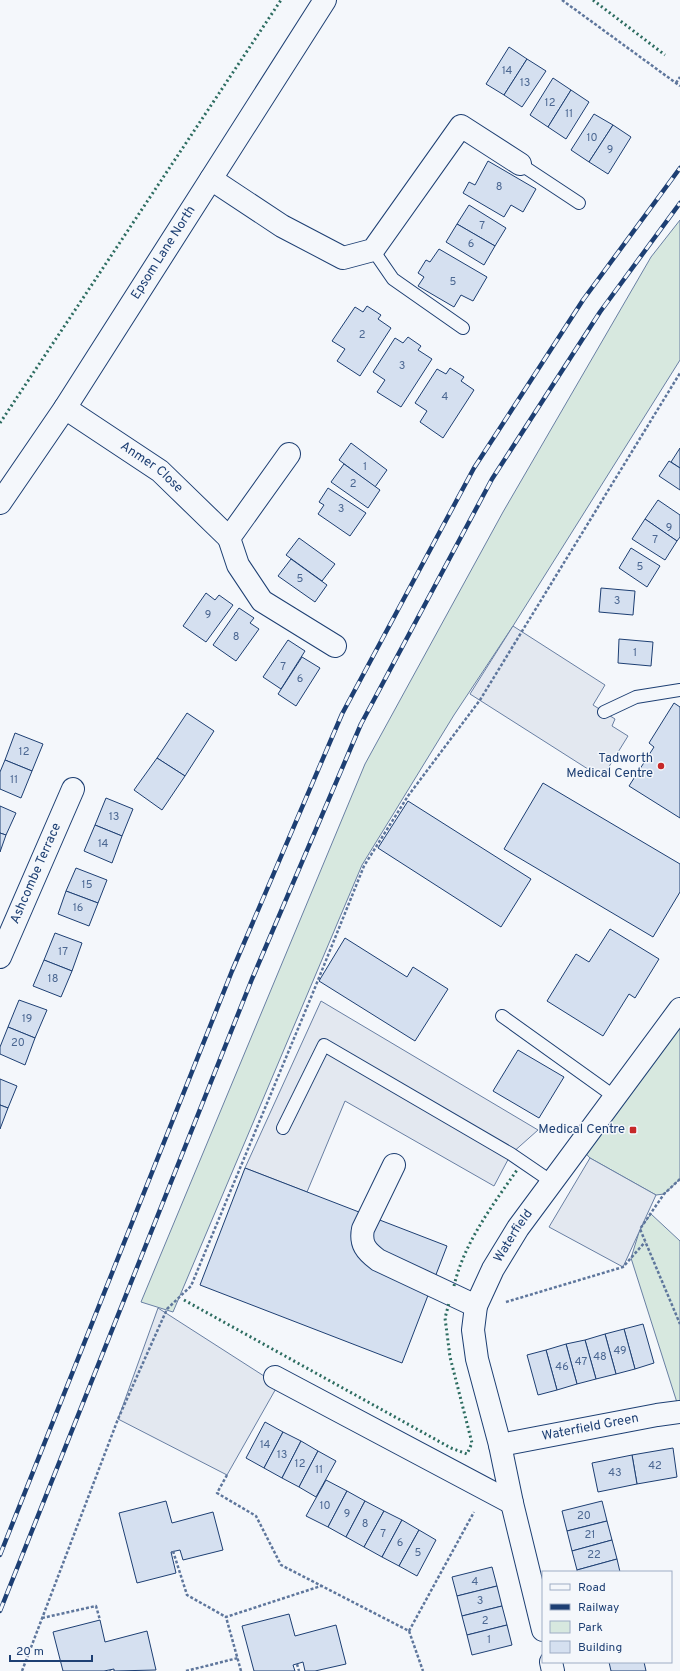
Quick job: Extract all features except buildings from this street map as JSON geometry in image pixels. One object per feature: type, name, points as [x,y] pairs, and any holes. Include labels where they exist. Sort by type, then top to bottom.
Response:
[{"type":"street","name":"Epsom Lane North","points":[[0,503],[65,408],[325,0]]},
{"type":"street","points":[[211,179],[282,226],[343,258],[373,250],[460,126],[520,164]]},
{"type":"street","name":"Anmer Close","points":[[65,408],[160,471],[229,538],[238,565],[262,601],[335,646]]},
{"type":"street","points":[[229,538],[289,454]]},
{"type":"street","name":"Ashcombe Terrace","points":[[0,957],[73,789]]},
{"type":"street","name":"Waterfield","points":[[542,1626],[512,1503],[500,1445],[477,1359],[473,1330],[476,1306],[493,1269],[518,1228],[680,1009]]},
{"type":"street","points":[[394,1165],[363,1229],[361,1238],[366,1250],[378,1260],[476,1306]]},
{"type":"street","points":[[274,1377],[512,1503]]},
{"type":"street","name":"Waterfield Green","points":[[500,1445],[657,1414],[680,1412]]},
{"type":"lane","points":[[520,164],[579,203]]},
{"type":"lane","points":[[373,250],[393,279],[463,328]]},
{"type":"lane","points":[[604,712],[636,697],[680,690]]},
{"type":"lane","points":[[502,1016],[616,1097]]},
{"type":"lane","points":[[284,1128],[324,1045],[511,1154],[552,1182]]},
{"type":"path","points":[[562,0],[680,86]]},
{"type":"path","points":[[676,83],[680,77]]},
{"type":"path","points":[[22,1671],[118,1419],[167,1309],[191,1286],[364,866],[408,796],[480,700],[680,373]]},
{"type":"path","points":[[680,1179],[664,1194],[640,1230],[680,1324]]},
{"type":"path","points":[[501,1304],[622,1267],[645,1242]]},
{"type":"path","points":[[227,1475],[216,1493],[256,1516],[281,1565],[409,1631],[423,1671]]},
{"type":"path","points":[[409,1631],[486,1490]]},
{"type":"path","points":[[173,1551],[187,1595],[226,1616],[322,1586]]},
{"type":"path","points":[[41,1618],[96,1606],[100,1620]]},
{"type":"path","points":[[226,1616],[241,1671]]},
{"type":"path","points":[[186,1671],[238,1658]]},
{"type":"path","points":[[298,1664],[300,1671]]},
{"type":"green space","points":[[680,220],[680,360],[513,626],[454,715],[362,865],[173,1312],[141,1302],[365,764],[503,512],[651,257]]},
{"type":"green space","points":[[680,1009],[680,1179],[664,1194],[656,1195],[590,1158],[579,1146]]},
{"type":"green space","points":[[651,1214],[680,1241],[680,1412],[631,1258],[640,1229]]},
{"type":"shaded area","name":"Tadworth Medical Centre","points":[[513,626],[605,685],[593,705],[615,719],[612,726],[628,736],[602,778],[470,694]]},
{"type":"shaded area","points":[[321,1001],[538,1130],[511,1154],[494,1186],[345,1101],[307,1192],[245,1168]]},
{"type":"shaded area","points":[[590,1158],[656,1195],[623,1267],[549,1227]]},
{"type":"shaded area","points":[[158,1308],[278,1385],[227,1475],[118,1419]]},
{"type":"railway","points":[[0,1555],[232,971],[342,714],[474,468],[583,300],[680,168]]},
{"type":"railway","points":[[0,1611],[252,979],[361,724],[492,479],[600,312],[680,203]]},
{"type":"hedge","points":[[0,423],[281,0]]},
{"type":"hedge","points":[[593,0],[665,55]]},
{"type":"hedge","points":[[454,1286],[465,1255],[480,1225],[517,1170]]},
{"type":"hedge","points":[[184,1300],[451,1448],[467,1454],[472,1443],[450,1357],[445,1318],[449,1303]]},
{"type":"place","name":"Tadworth Medical Centre","points":[[661,766]]},
{"type":"place","name":"Medical Centre","points":[[633,1130]]}]
